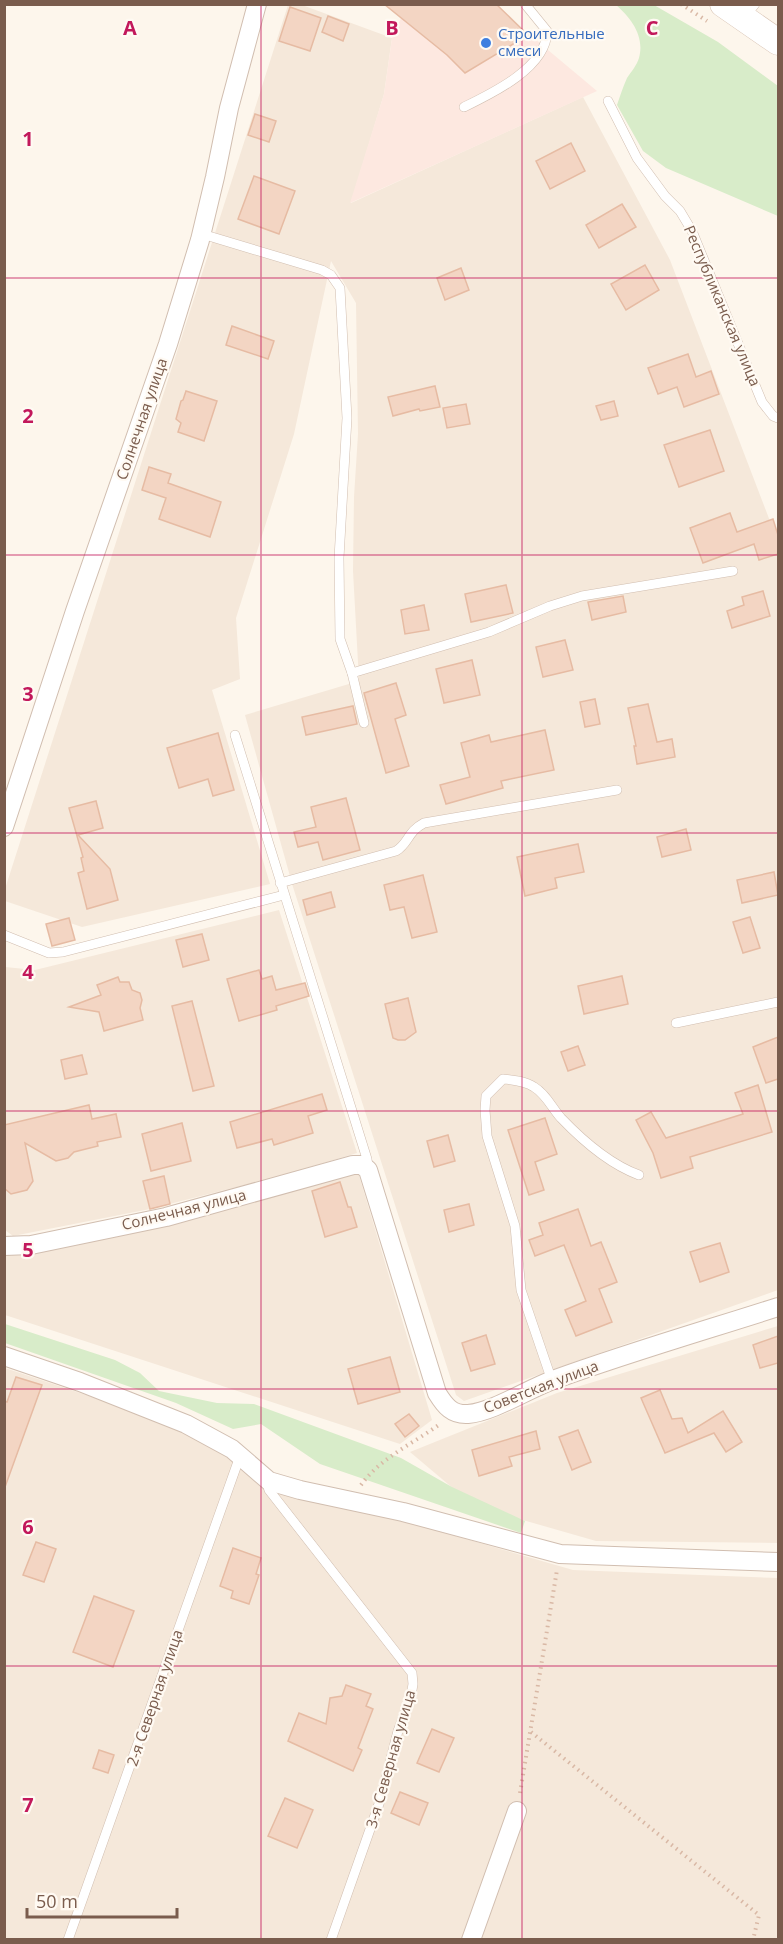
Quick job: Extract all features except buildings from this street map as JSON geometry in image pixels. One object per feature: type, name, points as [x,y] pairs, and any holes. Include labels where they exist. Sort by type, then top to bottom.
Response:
[{"type":"main road","points":[[740,9],[778,42]]},
{"type":"street","name":"Солнечная улица","points":[[4,827],[75,611],[168,344],[202,234],[229,108],[256,4]]},
{"type":"street","name":"Солнечная улица","points":[[4,1246],[31,1245],[166,1217],[353,1165],[365,1168]]},
{"type":"street","points":[[365,1168],[437,1393],[445,1406],[456,1413]]},
{"type":"street","name":"Советская улица","points":[[456,1413],[470,1414],[489,1408],[552,1381],[778,1307]]},
{"type":"street","points":[[4,1356],[80,1382],[186,1424],[231,1449],[265,1478],[300,1490],[350,1500],[560,1554],[778,1562]]},
{"type":"street","points":[[471,1940],[518,1811]]},
{"type":"lane","points":[[464,107],[504,86],[529,67],[544,48],[547,31],[525,4]]},
{"type":"lane","name":"Республиканская улица","points":[[608,101],[637,158],[665,196],[680,211],[692,231],[762,402],[773,416],[778,418]]},
{"type":"lane","points":[[202,234],[322,270],[337,281],[340,288],[347,418],[338,589],[340,639],[352,673],[364,723]]},
{"type":"lane","points":[[352,673],[489,632],[550,606],[582,596],[733,572]]},
{"type":"lane","points":[[235,735],[367,1159],[365,1168]]},
{"type":"lane","points":[[280,883],[396,851],[404,847],[414,828],[424,823],[617,790]]},
{"type":"lane","points":[[4,934],[49,953],[63,952],[284,895]]},
{"type":"lane","points":[[676,1023],[778,1002]]},
{"type":"lane","points":[[552,1381],[521,1290],[515,1226],[488,1136],[486,1096],[502,1080],[522,1082],[532,1086],[541,1092],[560,1117],[611,1162],[639,1174]]},
{"type":"lane","name":"2-я Северная улица","points":[[68,1940],[240,1456]]},
{"type":"lane","name":"3-я Северная улица","points":[[265,1478],[269,1490],[412,1673],[411,1696],[398,1731],[380,1801],[331,1940]]},
{"type":"path","points":[[350,1500],[367,1476],[456,1413]]},
{"type":"path","points":[[518,1811],[560,1554]]},
{"type":"path","points":[[531,1732],[759,1916],[753,1940]]},
{"type":"shaded area","points":[[288,5],[302,5],[392,38],[384,94],[351,203],[583,97],[670,260],[778,542],[778,1290],[464,1401],[456,1395],[293,887],[245,715],[359,681],[353,571],[358,434],[356,303],[331,261],[294,434],[236,618],[240,679],[212,690],[270,884],[82,927],[5,901],[5,889]]},
{"type":"shaded area","points":[[401,18],[447,55],[511,19],[597,91],[350,203],[384,94],[392,38]]},
{"type":"shaded area","points":[[279,910],[357,1153],[284,1175],[150,1209],[13,1236],[5,1230],[5,967],[35,970]]},
{"type":"shaded area","points":[[358,1172],[432,1420],[400,1444],[5,1315],[5,1255]]},
{"type":"shaded area","points":[[778,1326],[778,1543],[596,1541],[474,1506],[410,1452],[557,1393]]},
{"type":"shaded area","points":[[5,1368],[176,1425],[229,1454],[263,1486],[387,1516],[573,1570],[778,1578],[778,1939],[5,1940]]},
{"type":"green space","points":[[616,5],[654,5],[718,42],[778,86],[778,216],[666,168],[643,151],[617,105],[627,78],[638,61],[640,42],[635,28]]},
{"type":"green space","points":[[5,1324],[115,1360],[140,1373],[159,1391],[217,1403],[254,1404],[401,1458],[452,1487],[525,1521],[521,1533],[320,1464],[261,1424],[233,1429],[176,1403],[5,1343]]},
{"type":"place","name":"Строительные смеси","points":[[486,43]]}]
